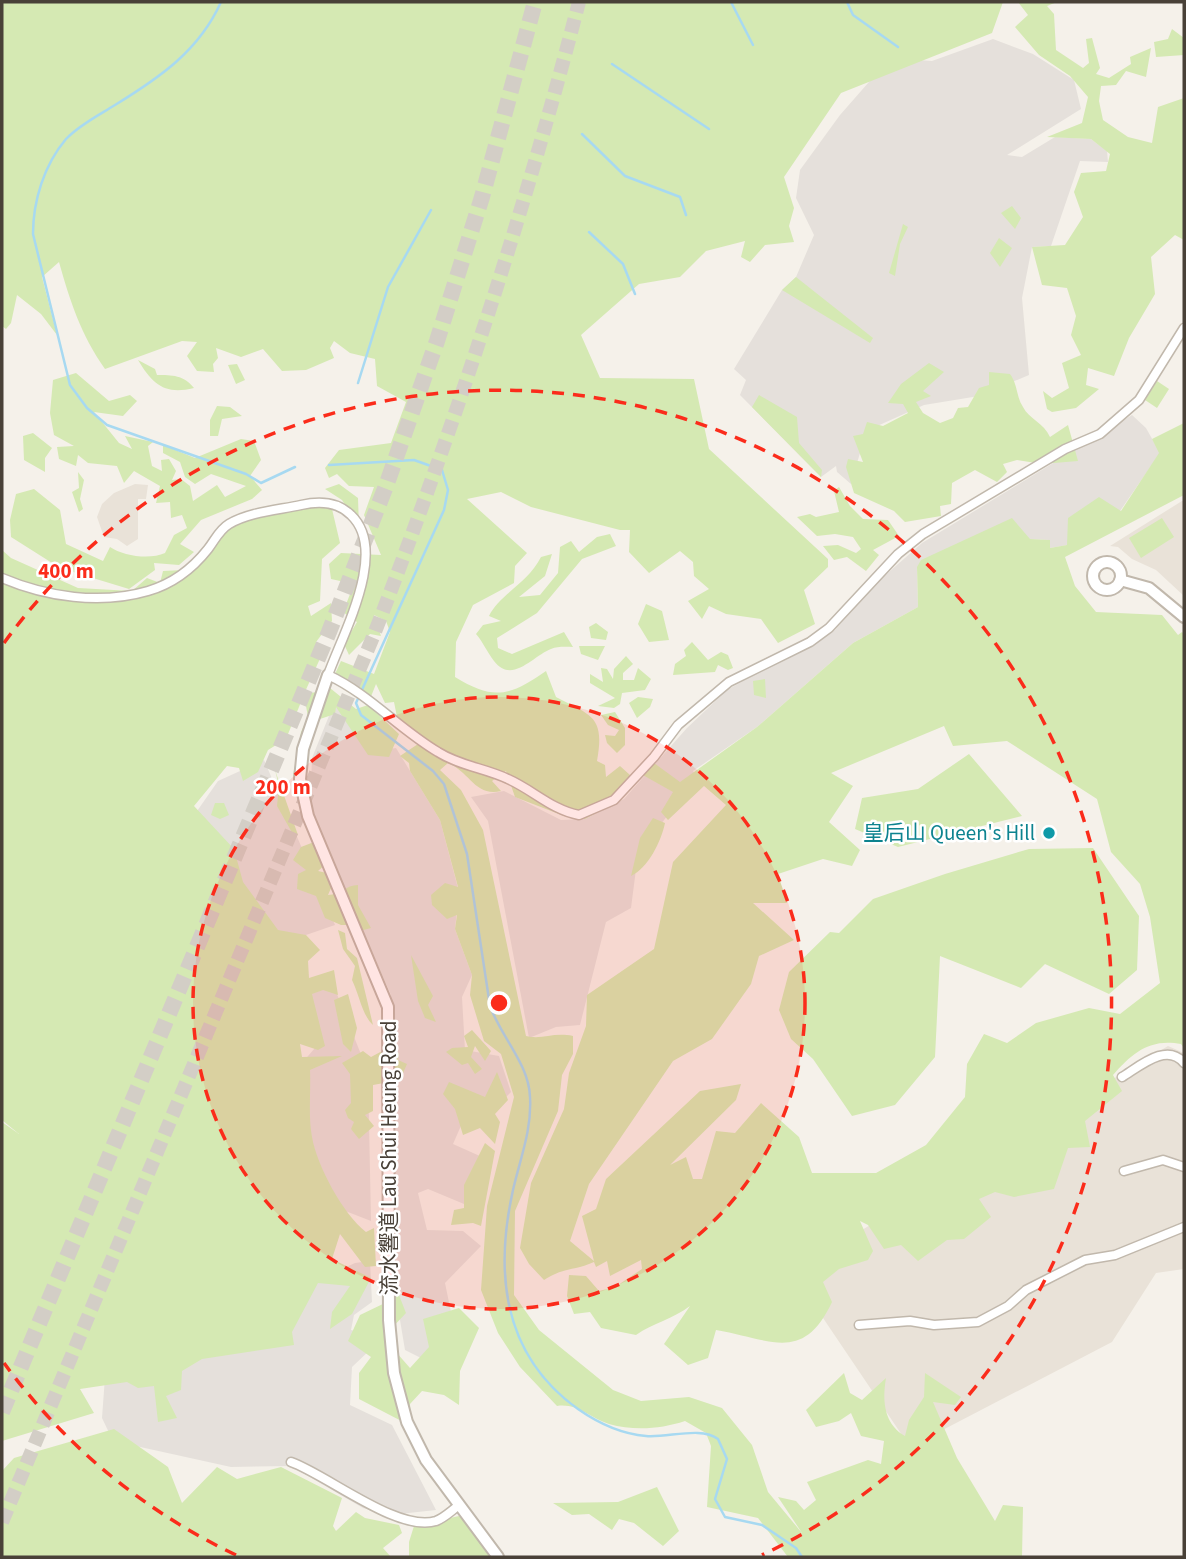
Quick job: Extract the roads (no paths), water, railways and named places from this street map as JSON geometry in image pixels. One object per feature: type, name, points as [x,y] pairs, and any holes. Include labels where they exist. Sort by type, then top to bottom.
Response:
[{"type":"street","points":[[328,675],[361,694],[448,758],[508,779],[570,814],[579,816],[593,812],[614,800],[654,757],[678,725],[729,681],[810,642],[830,628],[898,554],[923,534],[1065,449],[1100,434],[1139,400],[1184,328]]},
{"type":"street","name":"流水響道 Lau Shui Heung Road","points":[[2,578],[61,596],[104,598],[132,594],[155,589],[187,570],[232,523],[309,503],[334,505],[346,510],[358,523],[364,536],[367,557],[360,588],[301,756],[301,793],[388,1007],[388,1320],[393,1365],[401,1402],[415,1441],[431,1469],[498,1557]]},
{"type":"street","points":[[1120,580],[1149,588],[1184,617]]},
{"type":"street","points":[[1122,1077],[1168,1054],[1178,1056],[1184,1063]]},
{"type":"street","points":[[1124,1171],[1163,1160],[1184,1167]]},
{"type":"street","points":[[859,1325],[910,1321],[934,1325],[986,1320],[1026,1290],[1085,1260],[1115,1255],[1184,1227]]},
{"type":"street","points":[[291,1462],[362,1502],[409,1519],[435,1521],[458,1506]]},
{"type":"waterway","points":[[221,2],[201,35],[176,62],[66,139],[58,149],[41,184],[33,234],[70,385],[87,408],[107,425],[246,474],[261,483],[295,467]]},
{"type":"waterway","points":[[731,2],[753,45]]},
{"type":"waterway","points":[[847,2],[853,15],[898,47]]},
{"type":"waterway","points":[[612,64],[709,129]]},
{"type":"waterway","points":[[582,134],[625,176],[680,197],[686,215]]},
{"type":"waterway","points":[[358,383],[388,287],[431,210]]},
{"type":"waterway","points":[[589,232],[623,264],[635,294]]},
{"type":"waterway","points":[[329,465],[414,460],[442,470],[448,490],[444,510],[356,703],[361,715],[433,771],[444,784],[467,854],[490,1006],[525,1073],[530,1097],[529,1121],[507,1222],[505,1253],[506,1283],[520,1339],[534,1364],[553,1388],[578,1409],[602,1423],[637,1435],[703,1433],[718,1439],[727,1459],[715,1499],[725,1517],[762,1525],[796,1548],[802,1557]]},
{"type":"tunnel","points":[[2,1412],[329,632],[386,486],[437,341],[482,197],[535,2]]},
{"type":"tunnel","points":[[2,1522],[373,637],[403,559],[459,402],[511,243],[579,2]]},
{"type":"place","name":"皇后山 Queen's Hill","points":[[1049,833]]}]
